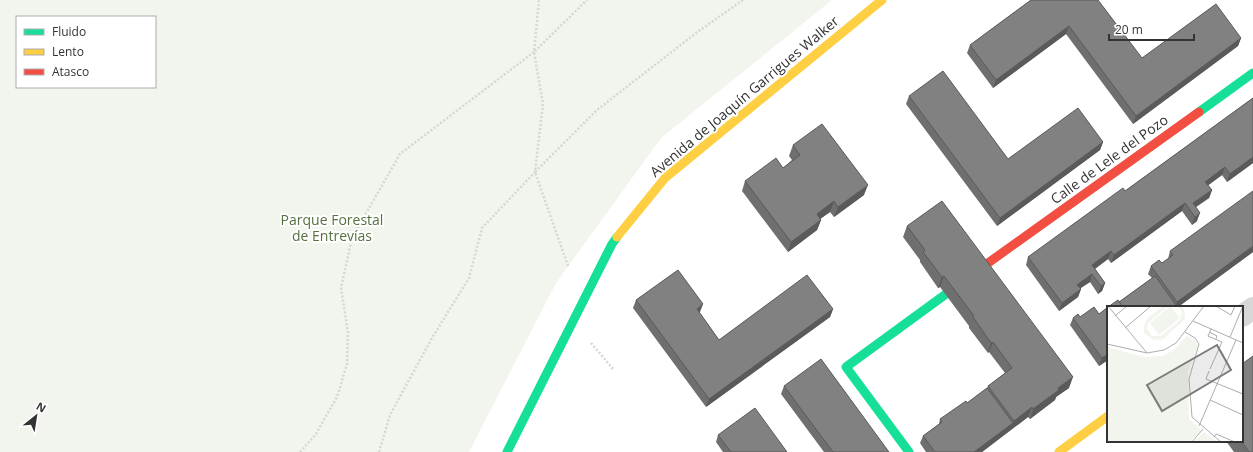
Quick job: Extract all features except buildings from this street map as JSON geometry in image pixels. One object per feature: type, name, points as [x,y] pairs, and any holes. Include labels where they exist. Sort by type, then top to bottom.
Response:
[{"type":"street","name":"Avenida de Joaquín Garrigues Walker","points":[[507,452],[612,244],[665,178],[882,0]]},
{"type":"street","name":"Calle de Lele del Pozo","points":[[981,268],[1253,73]]},
{"type":"street","points":[[909,452],[846,367],[946,294]]},
{"type":"street","points":[[1243,315],[1253,308]]},
{"type":"street","points":[[1059,452],[1107,417]]},
{"type":"path","points":[[539,0],[534,52],[543,104],[535,172],[568,266]]},
{"type":"path","points":[[300,452],[316,434],[337,397],[347,364],[348,332],[341,288],[352,238],[400,154],[534,52],[587,0]]},
{"type":"path","points":[[379,452],[390,415],[432,338],[469,278],[482,228],[597,110],[696,33],[743,0]]},
{"type":"path","points":[[573,322],[614,370]]},
{"type":"green space","name":"Parque Forestal de Entrevías","points":[[0,0],[832,0],[661,138],[556,283],[469,452],[0,452]]},
{"type":"traffic: fast","points":[[1199,112],[1253,73]]},
{"type":"traffic: fast","points":[[507,452],[612,244],[617,237]]},
{"type":"traffic: fast","points":[[909,452],[846,367],[946,294]]},
{"type":"traffic: slow","points":[[617,237],[665,178],[882,0]]},
{"type":"traffic: slow","points":[[1059,452],[1107,417]]},
{"type":"traffic: jam","points":[[981,268],[1199,112]]}]
